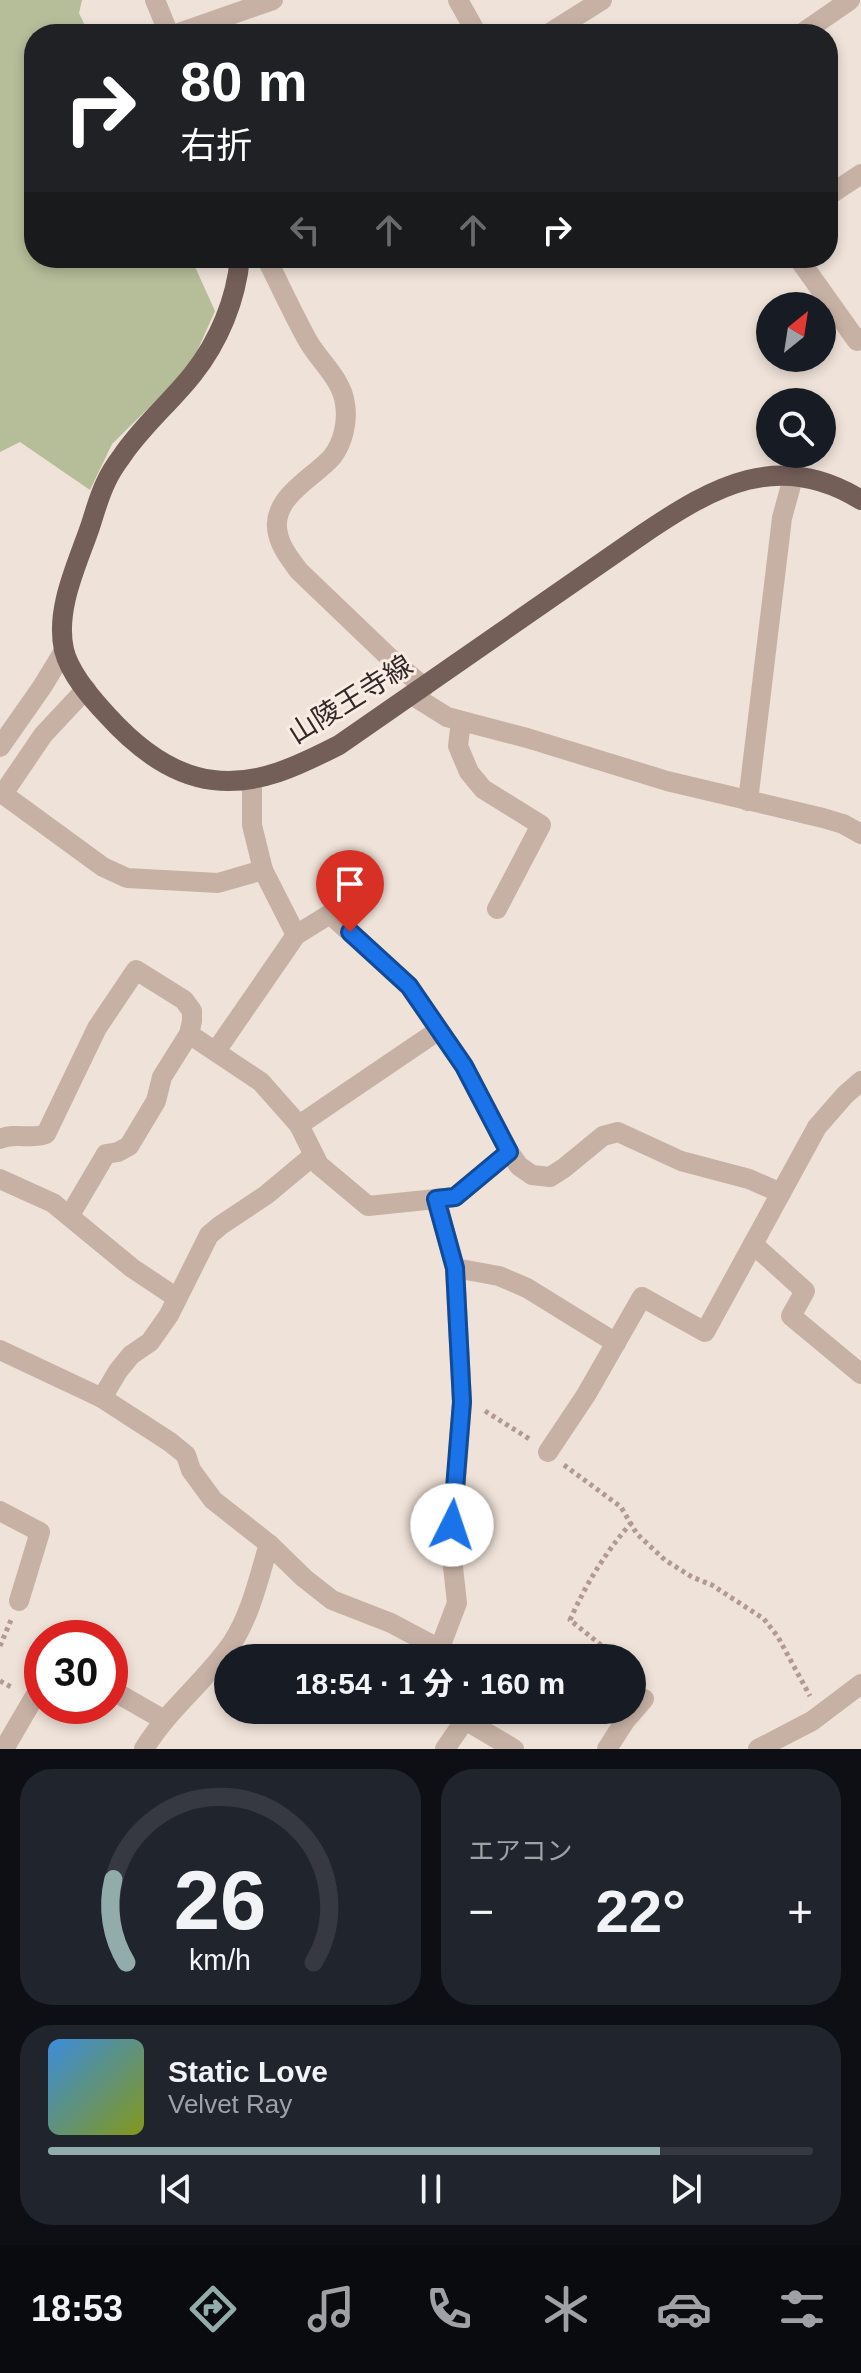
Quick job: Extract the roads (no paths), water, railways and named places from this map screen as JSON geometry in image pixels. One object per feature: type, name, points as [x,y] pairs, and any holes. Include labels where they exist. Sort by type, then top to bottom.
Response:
[{"type":"main road","name":"山陵王寺線","points":[[239,268],[214,346],[193,375],[134,439],[105,483],[66,597],[62,622],[64,651],[86,689],[125,735],[151,756],[186,774],[214,780],[252,780],[295,767],[339,745],[679,509],[713,492],[748,479],[794,474],[822,480],[861,500]]},
{"type":"street","points":[[155,0],[165,24]]},
{"type":"street","points":[[205,24],[273,0]]},
{"type":"street","points":[[458,0],[471,24]]},
{"type":"street","points":[[564,24],[602,0]]},
{"type":"street","points":[[815,24],[850,0]]},
{"type":"street","points":[[838,189],[861,174]]},
{"type":"street","points":[[271,268],[310,343],[337,380],[346,405],[341,440],[333,455],[287,500],[279,514],[278,534],[299,571],[393,661],[418,691],[447,717],[667,781],[823,818],[861,834]]},
{"type":"street","points":[[805,268],[857,341],[861,338]]},
{"type":"street","points":[[748,801],[782,518],[794,474]]},
{"type":"street","points":[[0,747],[64,651]]},
{"type":"street","points":[[86,689],[43,735],[3,794],[103,867],[127,878],[218,883],[263,870]]},
{"type":"street","points":[[461,721],[458,746],[469,772],[483,789],[541,825],[497,909]]},
{"type":"street","points":[[252,780],[252,825],[263,870],[296,935]]},
{"type":"street","points":[[216,1051],[296,935],[330,914],[409,986],[464,1066],[509,1152],[519,1166],[532,1175],[550,1177],[603,1136],[618,1132],[681,1161],[749,1179],[781,1193]]},
{"type":"street","points":[[0,1139],[11,1135],[37,1137],[46,1134],[97,1028],[136,970],[184,1000],[192,1011],[189,1034],[162,1077],[156,1101],[129,1146],[106,1154],[70,1215]]},
{"type":"street","points":[[299,1125],[439,1030]]},
{"type":"street","points":[[189,1034],[261,1082],[299,1125],[319,1165],[368,1206],[455,1197],[509,1152]]},
{"type":"street","points":[[548,1452],[586,1395],[642,1297],[705,1332],[817,1127],[861,1081]]},
{"type":"street","points":[[102,1398],[118,1371],[131,1355],[150,1342],[169,1315],[209,1235],[266,1195],[314,1155]]},
{"type":"street","points":[[0,1179],[43,1197],[70,1215],[132,1268],[177,1298]]},
{"type":"street","points":[[436,1199],[455,1268],[462,1402],[451,1549],[457,1603],[441,1644]]},
{"type":"street","points":[[753,1244],[805,1291],[791,1316],[861,1374]]},
{"type":"street","points":[[455,1268],[499,1276],[527,1288],[616,1343]]},
{"type":"street","points":[[0,1350],[102,1398],[143,1423],[186,1455],[191,1470],[213,1500],[269,1544],[304,1578],[332,1600],[391,1623],[424,1644]]},
{"type":"street","points":[[0,1511],[40,1532],[19,1601]]},
{"type":"street","points":[[144,1749],[164,1720],[232,1643],[246,1617],[269,1544]]},
{"type":"street","points":[[758,1749],[820,1715],[861,1684]]},
{"type":"street","points":[[128,1699],[164,1720]]},
{"type":"street","points":[[4,1749],[24,1715]]},
{"type":"street","points":[[445,1749],[456,1724]]},
{"type":"street","points":[[474,1724],[514,1749]]},
{"type":"street","points":[[607,1749],[623,1724]]}]
